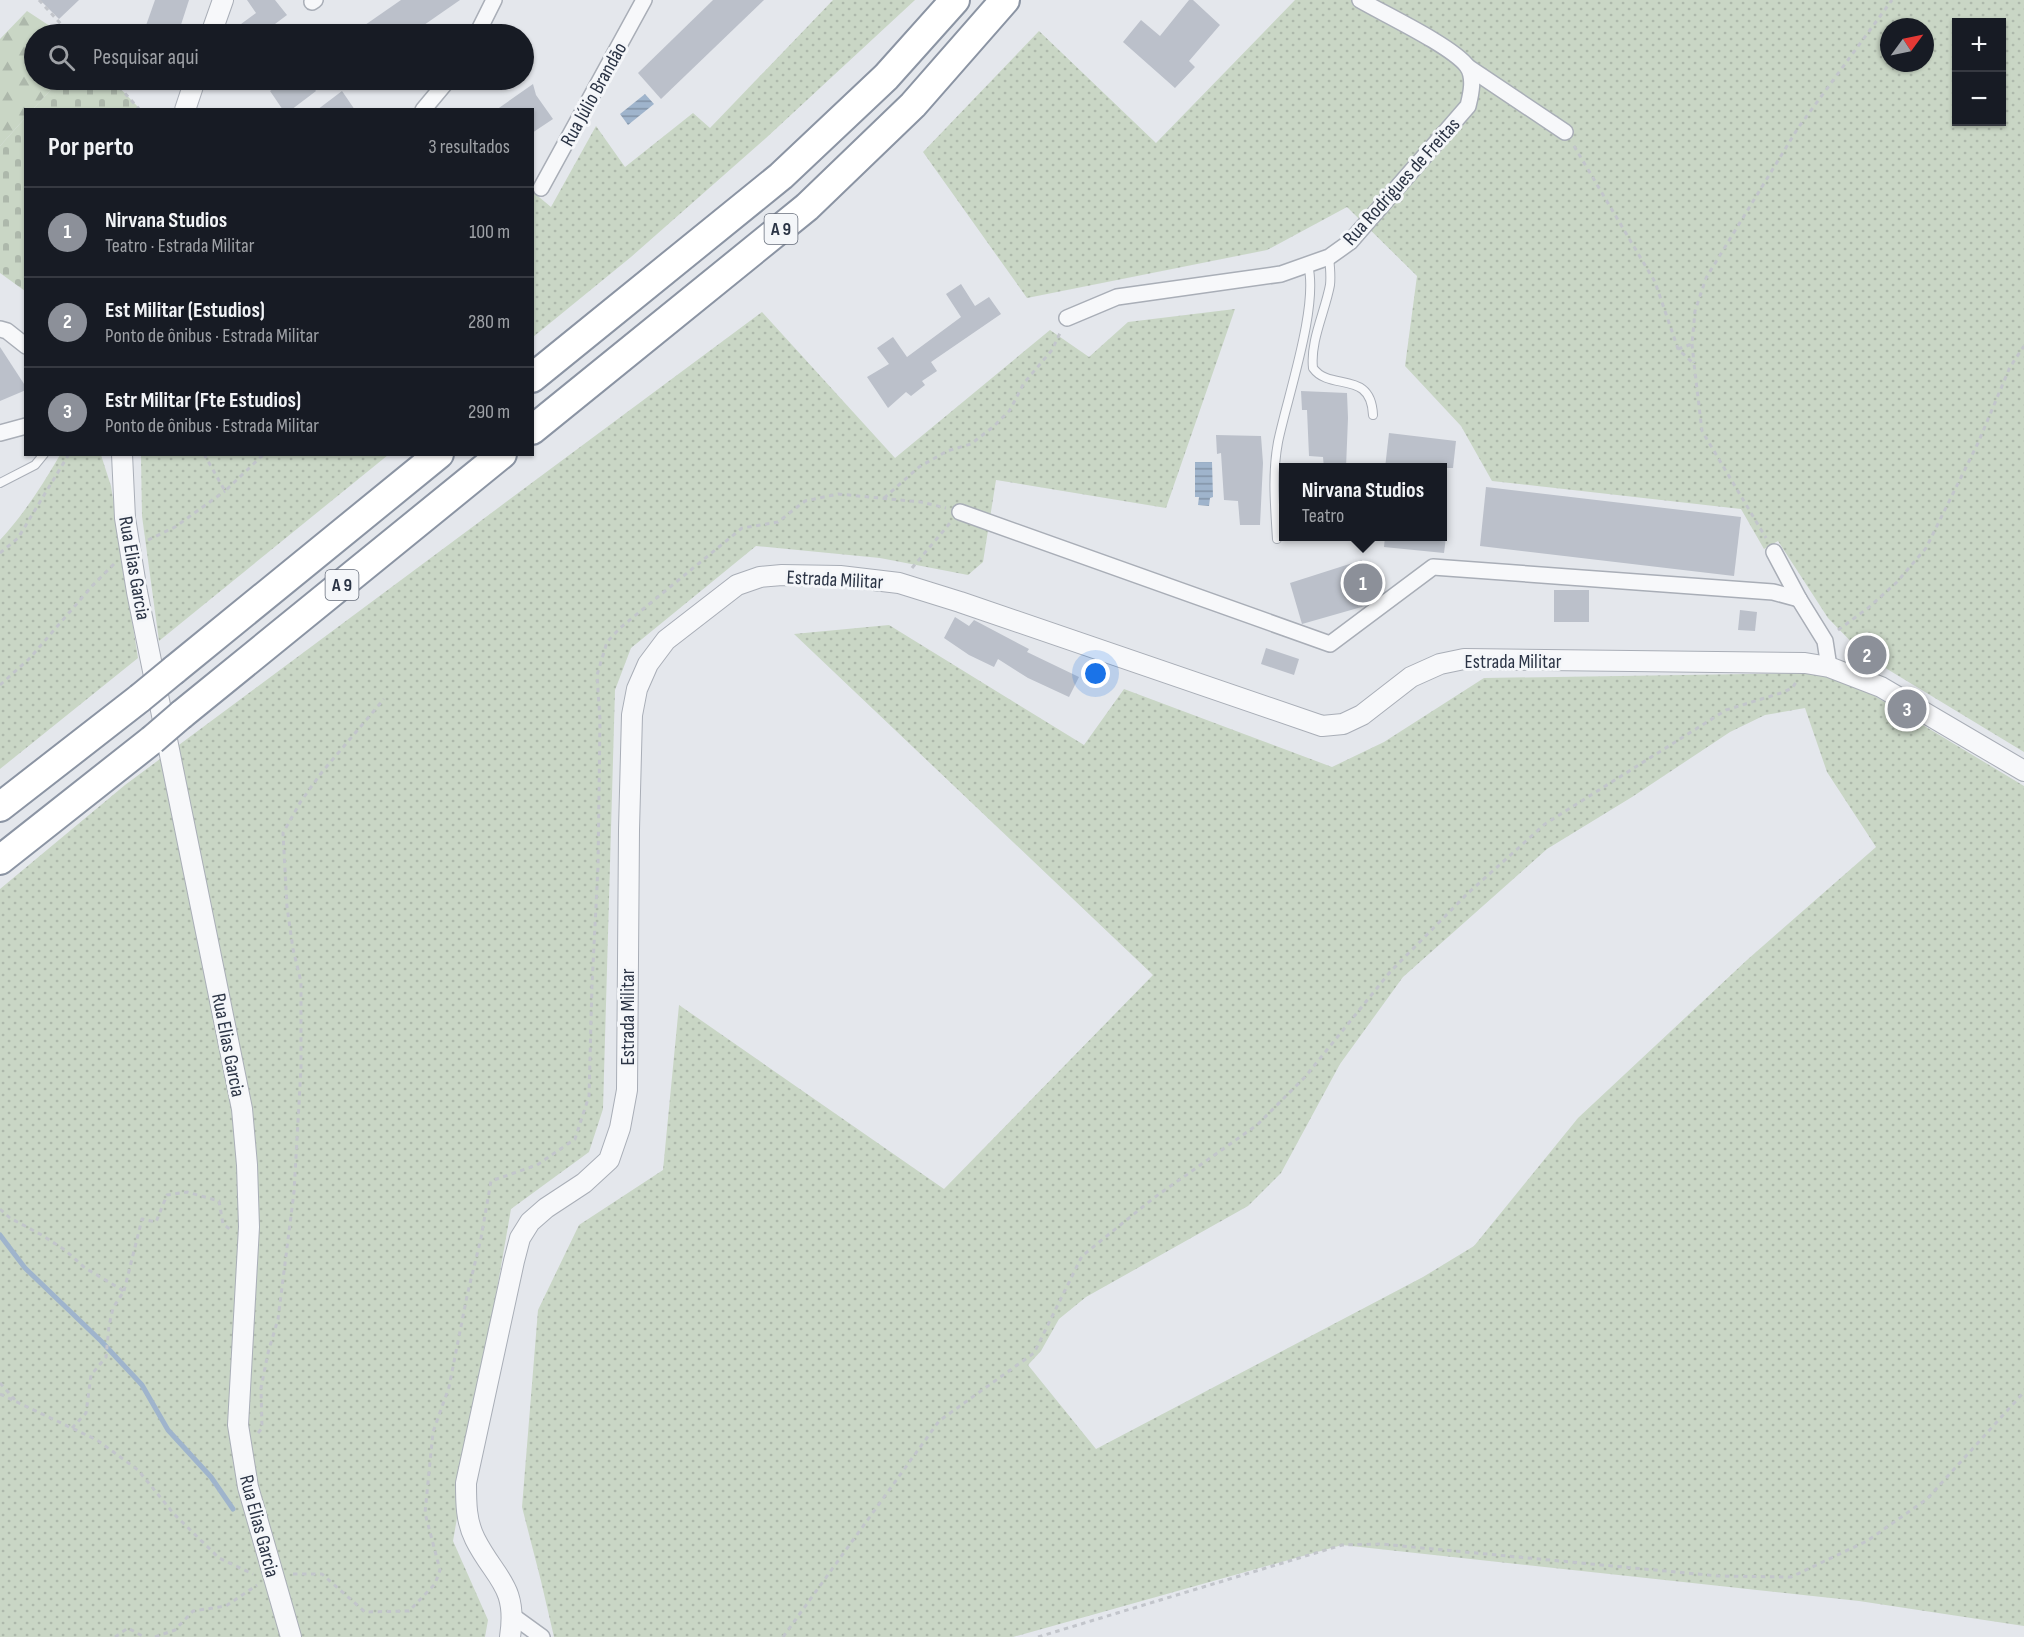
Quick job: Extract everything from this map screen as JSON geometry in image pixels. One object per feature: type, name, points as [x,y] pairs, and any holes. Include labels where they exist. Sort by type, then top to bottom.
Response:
[{"type":"highway","name":"A 9","points":[[534,376],[781,176],[886,77],[955,0]]},
{"type":"highway","name":"A 9","points":[[534,428],[807,207],[913,105],[1005,0]]},
{"type":"highway","name":"A 9","points":[[0,807],[140,698],[437,456]]},
{"type":"highway","name":"A 9","points":[[0,860],[152,740],[500,456]]},
{"type":"street","points":[[214,24],[222,0]]},
{"type":"street","points":[[482,24],[494,0]]},
{"type":"street","name":"Rua Júlio Brandão","points":[[541,188],[644,0]]},
{"type":"street","points":[[1359,0],[1434,42],[1565,132]]},
{"type":"street","name":"Rua Rodrigues de Freitas","points":[[1067,318],[1117,297],[1281,274],[1329,257],[1350,242],[1468,106],[1473,90],[1468,67]]},
{"type":"street","points":[[186,108],[192,90]]},
{"type":"street","points":[[425,108],[440,90]]},
{"type":"street","points":[[0,329],[7,331],[24,344]]},
{"type":"street","points":[[0,433],[24,427]]},
{"type":"street","name":"Rua Elias Garcia","points":[[122,456],[125,518],[130,549],[242,1109],[247,1165],[248,1244],[238,1425],[248,1487],[291,1637]]},
{"type":"street","points":[[960,512],[1330,644],[1433,567],[1773,592],[1799,599]]},
{"type":"street","points":[[1774,552],[1799,599],[1825,640],[1829,667]]},
{"type":"street","name":"Estrada Militar","points":[[510,1637],[513,1616],[508,1592],[474,1538],[465,1511],[466,1483],[520,1238],[530,1222],[546,1208],[584,1183],[609,1160],[620,1128],[627,1090],[628,830],[632,715],[637,689],[648,664],[666,640],[737,585],[760,577],[782,575],[840,576],[899,583],[1323,726],[1343,724],[1362,715],[1411,677],[1440,664],[1464,659],[1805,663],[1829,667],[1881,687],[2024,771]]},
{"type":"street","points":[[513,1616],[542,1637]]},
{"type":"lane","points":[[1329,257],[1330,285],[1316,338],[1313,368],[1321,375],[1364,389],[1370,398],[1373,415]]},
{"type":"lane","points":[[1277,539],[1274,482],[1276,460],[1304,332],[1311,285],[1308,265]]},
{"type":"lane","points":[[0,483],[34,465],[42,456]]},
{"type":"path","points":[[39,0],[61,24]]},
{"type":"path","points":[[1774,552],[1702,431],[1692,344],[1695,311],[1706,278],[1798,128],[1892,0]]},
{"type":"path","points":[[121,90],[138,108]]},
{"type":"path","points":[[1565,132],[1655,282],[1678,349],[1694,364]]},
{"type":"path","points":[[884,498],[919,467],[947,451],[971,444],[1005,416],[1024,383],[1052,350],[1067,318]]},
{"type":"path","points":[[1678,349],[1692,344]]},
{"type":"path","points":[[1825,640],[1868,608],[1897,582],[1926,548],[1978,443],[2010,367],[2024,346]]},
{"type":"path","points":[[0,553],[18,538],[68,456]]},
{"type":"path","points":[[205,456],[225,491]]},
{"type":"path","points":[[0,685],[29,659],[93,585],[130,549],[175,527],[225,491],[262,456]]},
{"type":"path","points":[[0,1394],[97,1440],[138,1470],[174,1514],[219,1558],[250,1573],[322,1574],[365,1612],[409,1611],[435,1584],[440,1570],[425,1514],[433,1432],[449,1387],[491,1181],[537,1165],[575,1139],[589,1096],[598,867],[600,720],[597,675],[607,642],[620,628],[742,528],[778,522],[805,501],[838,494],[921,502],[960,512],[899,583]]},
{"type":"path","points":[[783,1637],[939,1421],[1035,1353],[1082,1256],[1155,1197],[1257,1125],[1305,1077],[1390,972],[1467,894],[1545,824],[1726,710],[1792,688],[1805,663]]},
{"type":"path","points":[[242,1454],[262,1428],[261,1388],[267,1353],[278,1319],[297,1153],[302,1039],[301,982],[293,949],[287,907],[284,832],[321,772],[384,699]]},
{"type":"path","points":[[72,1428],[86,1413],[91,1375],[106,1357],[113,1308],[124,1291],[142,1219],[156,1222],[167,1195],[187,1191],[219,1201],[223,1224],[248,1244]]},
{"type":"path","points":[[0,1209],[10,1218],[65,1250],[85,1268],[124,1291]]},
{"type":"path","points":[[0,1383],[20,1404]]},
{"type":"path","points":[[1038,1637],[1342,1545],[1381,1544],[1718,1576],[1791,1577],[1867,1540],[1927,1499],[2024,1392]]},
{"type":"path","points":[[155,1637],[175,1630],[193,1611],[226,1606],[273,1574]]},
{"type":"path","points":[[115,1637],[128,1628],[144,1637]]},
{"type":"green space","points":[[833,0],[915,0],[766,138],[631,257],[534,336],[534,193],[551,207],[596,126],[625,167],[693,113],[710,128]]},
{"type":"green space","points":[[1295,0],[2024,0],[2024,752],[1864,655],[1828,618],[1778,541],[1764,549],[1741,509],[1492,481],[1461,426],[1405,366],[1417,276],[1347,207],[1267,250],[1027,298],[923,152],[1039,31],[1156,143]]},
{"type":"green space","points":[[27,11],[47,24],[24,24],[24,90],[51,90],[34,108],[24,108],[24,119],[0,146],[0,39]]},
{"type":"green space","points":[[51,90],[122,90],[139,108],[34,108]]},
{"type":"green space","points":[[24,119],[24,290],[0,273],[0,146]]},
{"type":"green space","points":[[1235,309],[1166,508],[996,480],[983,562],[968,575],[880,558],[756,546],[631,648],[615,690],[603,1109],[589,1152],[511,1209],[453,1541],[488,1620],[485,1637],[0,1637],[0,889],[125,785],[762,312],[895,458],[1050,330],[1089,357],[1128,322]]},
{"type":"green space","points":[[59,456],[101,456],[111,486],[138,658],[0,769],[0,540]]},
{"type":"green space","points":[[141,456],[387,456],[159,641],[142,516]]},
{"type":"green space","points":[[889,625],[1084,745],[1124,689],[1332,767],[1384,742],[1484,678],[1808,673],[1828,677],[1873,695],[2024,786],[2024,1626],[1859,1601],[1342,1545],[1013,1637],[554,1637],[522,1507],[538,1310],[579,1225],[663,1170],[679,1005],[944,1189],[1153,975],[794,634]],"holes":[[[1805,708],[1827,772],[1876,847],[1747,960],[1578,1118],[1474,1246],[1423,1277],[1096,1449],[1028,1365],[1041,1351],[1059,1319],[1086,1297],[1248,1206],[1281,1173],[1340,1064],[1403,977],[1547,849],[1632,797],[1730,732],[1765,715]]]},
{"type":"water","points":[[645,94],[654,104],[628,125],[620,114]]},
{"type":"water","points":[[1195,462],[1212,462],[1213,497],[1210,498],[1209,506],[1198,505],[1199,497],[1195,497]]},
{"type":"building","points":[[40,0],[79,0],[59,19]]},
{"type":"building","points":[[155,0],[189,0],[181,24],[147,24]]},
{"type":"building","points":[[247,0],[275,0],[287,15],[275,24],[241,24],[256,13]]},
{"type":"building","points":[[401,0],[460,0],[425,24],[366,24]]},
{"type":"building","points":[[713,0],[764,0],[661,99],[638,73]]},
{"type":"building","points":[[1189,0],[1193,0],[1220,25],[1189,61],[1195,67],[1175,88],[1123,42],[1141,20],[1160,36]]},
{"type":"building","points":[[534,88],[536,95],[553,119],[534,132],[534,108],[499,108],[524,90],[534,90]]},
{"type":"building","points":[[270,91],[316,91],[294,108],[282,108]]},
{"type":"building","points":[[342,91],[354,108],[320,108]]},
{"type":"building","points":[[961,284],[975,306],[989,297],[1001,314],[931,362],[937,371],[922,381],[925,385],[911,396],[906,392],[888,408],[867,377],[889,364],[877,348],[893,337],[907,357],[961,317],[946,294]]},
{"type":"building","points":[[0,347],[24,384],[24,391],[0,401]]},
{"type":"building","points":[[1301,391],[1347,393],[1346,463],[1324,463],[1323,457],[1309,456],[1307,410],[1302,410]]},
{"type":"building","points":[[1389,433],[1456,441],[1453,468],[1447,468],[1447,463],[1386,463]]},
{"type":"building","points":[[1216,435],[1261,436],[1263,463],[1260,525],[1240,525],[1238,501],[1224,500],[1221,453],[1217,454]]},
{"type":"building","points":[[1486,487],[1741,517],[1734,576],[1480,546]]},
{"type":"building","points":[[1385,541],[1446,541],[1444,553],[1384,547]]},
{"type":"building","points":[[1362,560],[1374,599],[1365,606],[1302,624],[1290,583]]},
{"type":"building","points":[[1554,590],[1589,590],[1589,622],[1554,622]]},
{"type":"building","points":[[1740,610],[1757,612],[1755,631],[1738,630]]},
{"type":"building","points":[[955,617],[969,626],[974,620],[1029,649],[1027,652],[1079,677],[1069,697],[1028,678],[998,659],[994,667],[969,655],[944,638]]},
{"type":"building","points":[[1266,648],[1299,659],[1294,675],[1261,664]]},
{"type":"waterway","points":[[0,1235],[25,1268],[101,1341],[142,1385],[168,1430],[211,1477],[233,1509]]},
{"type":"place","name":"Nirvana Studios","points":[[1363,583]]},
{"type":"place","name":"Est Militar (Estudios)","points":[[1867,655]]},
{"type":"place","name":"Estr Militar (Fte Estudios)","points":[[1907,709]]}]
